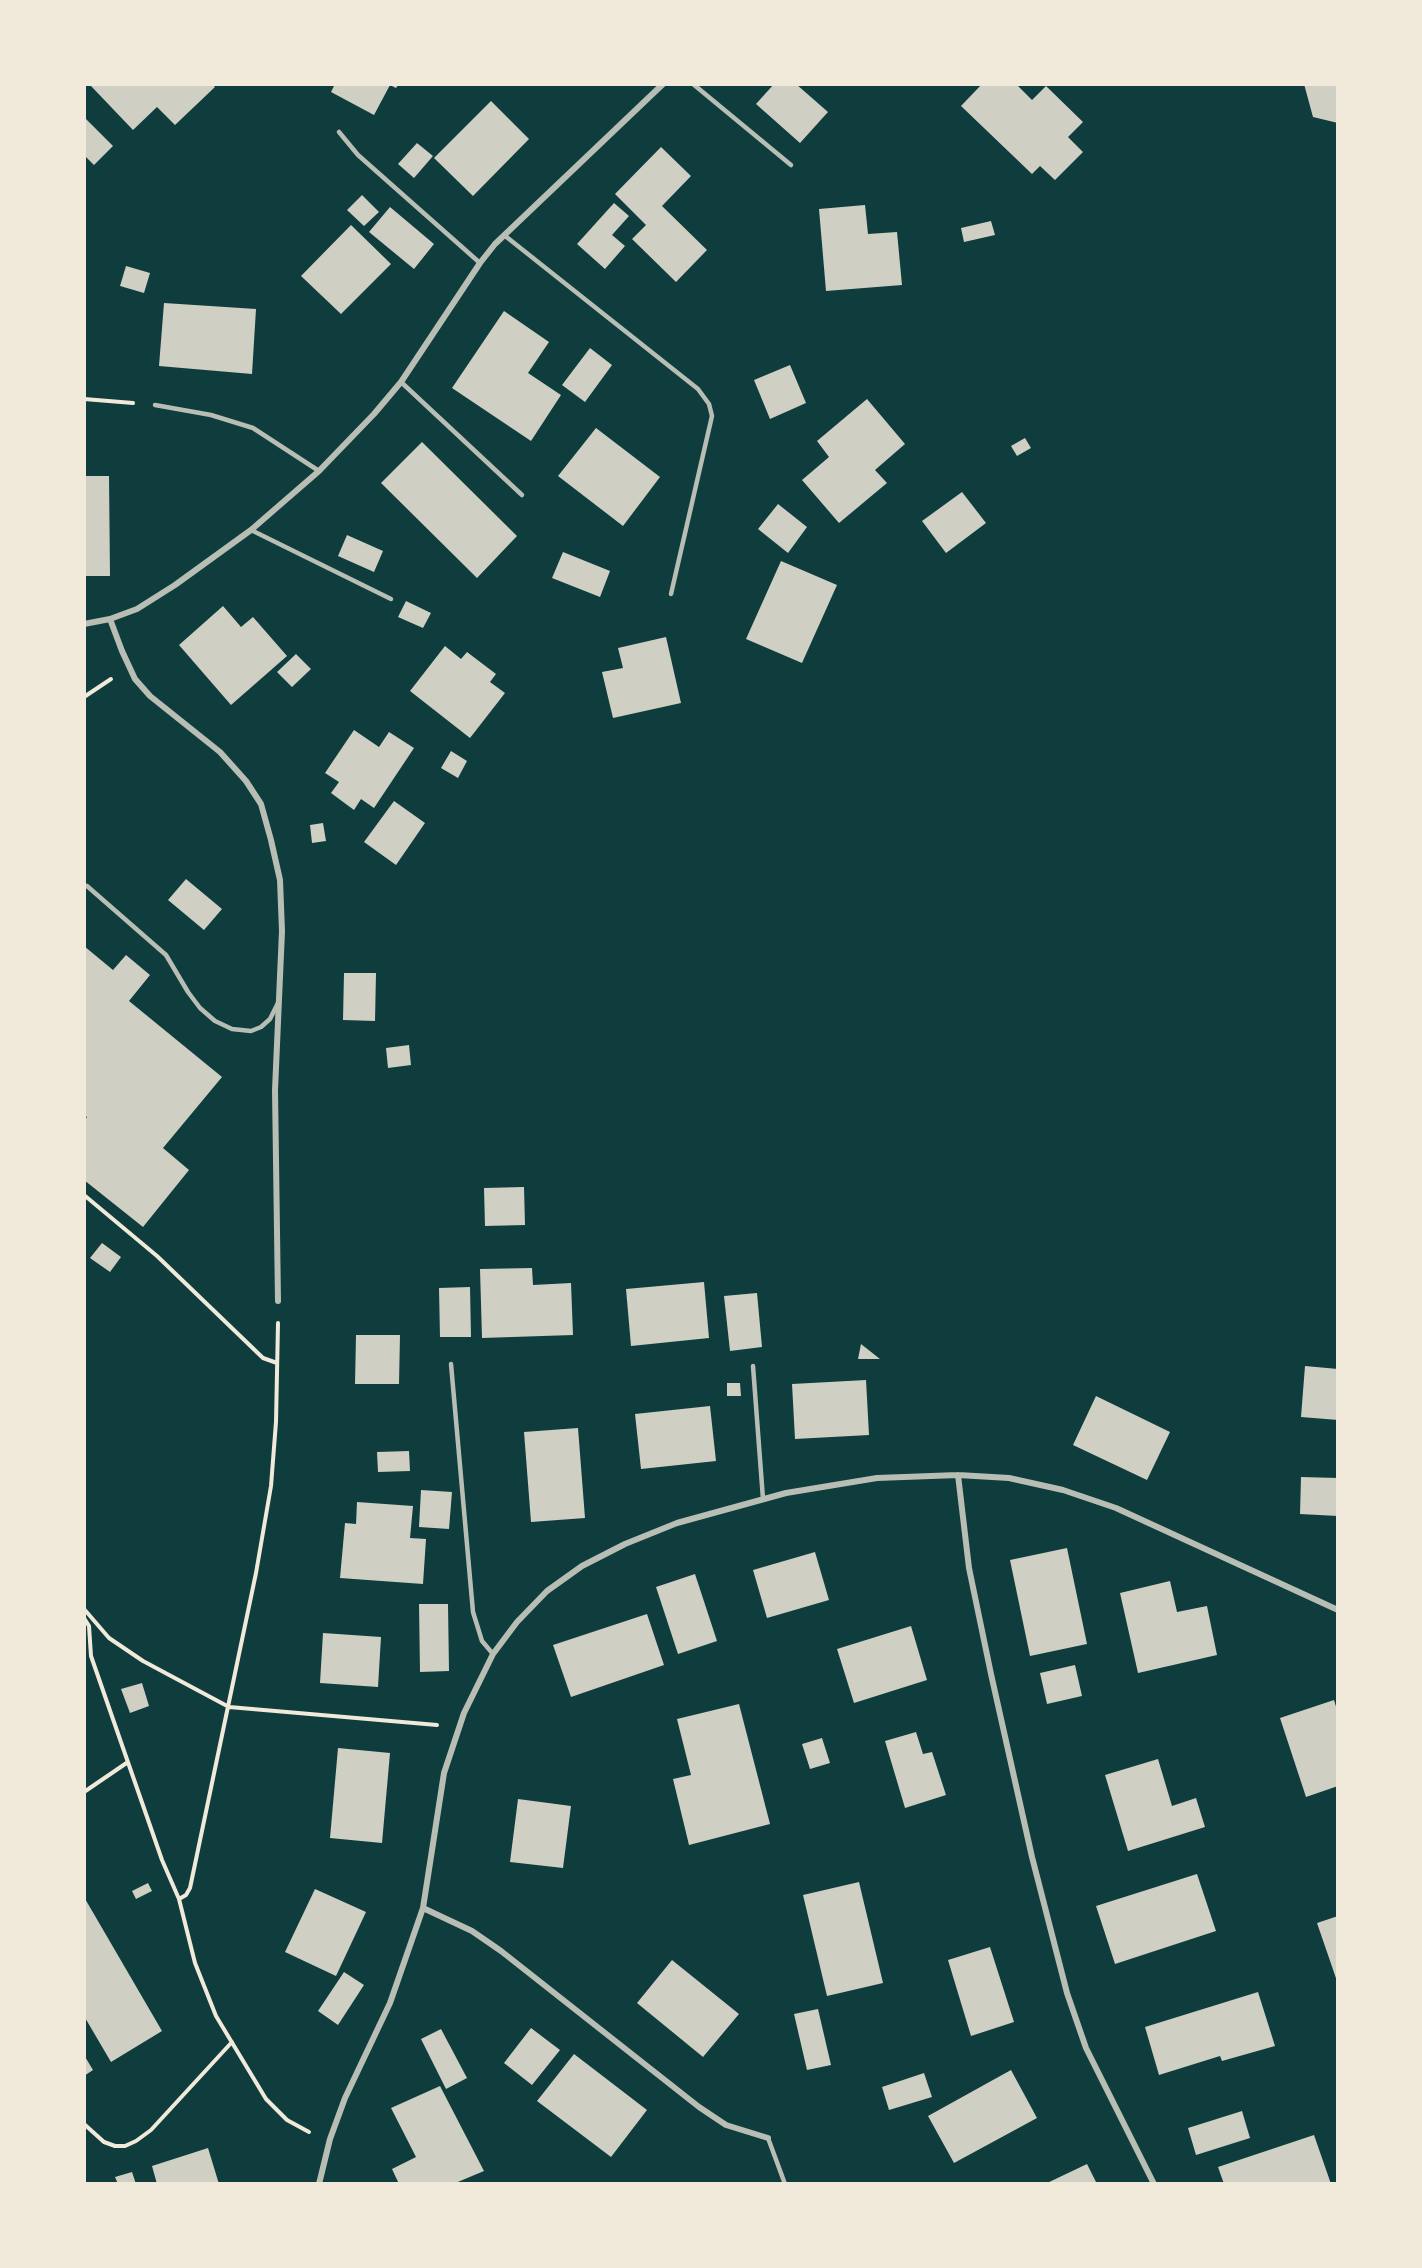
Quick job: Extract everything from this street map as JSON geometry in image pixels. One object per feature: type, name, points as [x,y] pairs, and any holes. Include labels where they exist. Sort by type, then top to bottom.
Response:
[{"type":"street","points":[[84,624],[110,619],[137,609],[176,585],[251,530],[319,471],[374,414],[401,382],[480,263],[504,236],[663,84]]},
{"type":"street","points":[[110,619],[135,679],[150,696],[220,752],[246,781],[261,804],[279,880],[282,931],[275,1090],[278,1301]]},
{"type":"street","points":[[958,1475],[969,1568],[991,1674],[1032,1857],[1067,1994],[1086,2048],[1154,2184]]},
{"type":"street","points":[[319,2184],[330,2139],[345,2098],[390,2003],[423,1908],[444,1773],[464,1713],[493,1654],[524,1614],[547,1591],[582,1566],[625,1544],[676,1523],[763,1499],[877,1478],[958,1475],[1009,1478],[1063,1490],[1116,1508],[1338,1610]]},
{"type":"street","points":[[423,1908],[472,1931],[501,1951],[708,2113],[726,2125],[768,2138]]},
{"type":"lane","points":[[693,84],[791,165]]},
{"type":"lane","points":[[339,132],[358,155],[480,263]]},
{"type":"lane","points":[[504,236],[698,389],[709,404],[712,416],[671,594]]},
{"type":"lane","points":[[401,382],[522,495]]},
{"type":"lane","points":[[155,405],[211,415],[253,428],[319,471]]},
{"type":"lane","points":[[251,530],[391,599]]},
{"type":"lane","points":[[87,886],[166,955],[188,992],[215,1022],[232,1029],[251,1031],[261,1027],[270,1019],[279,1001]]},
{"type":"lane","points":[[451,1364],[473,1612],[482,1641],[493,1654]]},
{"type":"lane","points":[[753,1366],[763,1499]]},
{"type":"lane","points":[[768,2138],[785,2184]]},
{"type":"path","points":[[84,399],[155,405]]},
{"type":"path","points":[[84,697],[129,666]]},
{"type":"path","points":[[84,1196],[157,1256],[263,1358],[277,1363]]},
{"type":"path","points":[[179,1899],[186,1895],[190,1888],[256,1573],[271,1486],[278,1301]]},
{"type":"path","points":[[84,1609],[109,1638],[143,1661],[229,1707],[430,1725]]},
{"type":"path","points":[[84,1618],[88,1626],[92,1656],[162,1860],[179,1899],[195,1963],[216,2016],[266,2099],[287,2120],[309,2133],[330,2139]]},
{"type":"path","points":[[84,1792],[128,1762]]},
{"type":"path","points":[[84,2124],[104,2142],[115,2146],[125,2146],[136,2141],[151,2130],[232,2042]]},
{"type":"building","points":[[93,84],[212,84],[215,87],[175,125],[157,107],[133,130],[91,86]]},
{"type":"building","points":[[335,84],[399,84],[396,88],[390,85],[374,115],[331,92]]},
{"type":"building","points":[[774,84],[796,84],[828,112],[800,143],[756,104]]},
{"type":"building","points":[[982,84],[1016,84],[1032,100],[1046,86],[1083,122],[1068,137],[1083,152],[1055,180],[1040,166],[1032,174],[961,106]]},
{"type":"building","points":[[1304,84],[1338,84],[1338,123],[1313,117]]},
{"type":"building","points":[[491,101],[529,139],[473,196],[434,158]]},
{"type":"building","points":[[84,117],[113,146],[94,165],[84,155]]},
{"type":"building","points":[[417,143],[433,156],[414,178],[398,164]]},
{"type":"building","points":[[661,147],[691,176],[662,206],[707,250],[676,282],[632,239],[646,225],[615,194]]},
{"type":"building","points":[[362,195],[379,212],[364,226],[347,210]]},
{"type":"building","points":[[614,203],[629,216],[612,235],[625,246],[605,269],[577,244]]},
{"type":"building","points":[[865,205],[868,234],[897,232],[902,285],[826,291],[819,209]]},
{"type":"building","points":[[390,207],[434,244],[414,269],[369,232]]},
{"type":"building","points":[[991,221],[995,235],[964,242],[961,228]]},
{"type":"building","points":[[351,225],[391,264],[341,314],[301,276]]},
{"type":"building","points":[[126,266],[150,273],[144,293],[120,286]]},
{"type":"building","points":[[164,303],[256,309],[252,374],[159,366]]},
{"type":"building","points":[[504,311],[549,342],[528,373],[561,395],[531,441],[452,388]]},
{"type":"building","points":[[590,348],[612,365],[585,402],[562,385]]},
{"type":"building","points":[[790,365],[806,403],[770,419],[754,380]]},
{"type":"building","points":[[867,399],[905,444],[875,470],[887,483],[839,523],[802,480],[829,457],[817,441]]},
{"type":"building","points":[[596,428],[660,477],[623,526],[558,476]]},
{"type":"building","points":[[1025,438],[1031,448],[1017,456],[1011,446]]},
{"type":"building","points":[[422,442],[517,536],[477,578],[381,483]]},
{"type":"building","points":[[84,476],[109,476],[110,576],[84,576]]},
{"type":"building","points":[[962,492],[986,523],[946,553],[922,521]]},
{"type":"building","points":[[778,504],[807,527],[788,553],[758,529]]},
{"type":"building","points":[[347,535],[383,551],[374,572],[338,556]]},
{"type":"building","points":[[563,552],[610,571],[600,597],[552,578]]},
{"type":"building","points":[[781,561],[837,585],[802,663],[746,639]]},
{"type":"building","points":[[406,601],[431,613],[423,628],[398,617]]},
{"type":"building","points":[[223,606],[241,627],[253,617],[287,656],[231,705],[179,645]]},
{"type":"building","points":[[666,637],[681,703],[613,718],[602,672],[623,668],[618,648]]},
{"type":"building","points":[[445,646],[461,659],[467,652],[496,674],[490,682],[505,693],[470,738],[410,691]]},
{"type":"building","points":[[296,654],[311,669],[292,687],[277,672]]},
{"type":"building","points":[[354,730],[379,747],[389,732],[414,748],[374,808],[361,799],[354,810],[331,793],[339,782],[325,773]]},
{"type":"building","points":[[451,751],[467,761],[458,778],[441,768]]},
{"type":"building","points":[[394,801],[425,823],[396,865],[364,842]]},
{"type":"building","points":[[323,823],[326,841],[312,843],[310,825]]},
{"type":"building","points":[[186,879],[222,909],[204,930],[168,900]]},
{"type":"building","points":[[84,946],[113,970],[126,955],[150,975],[129,1001],[222,1077],[163,1148],[189,1170],[143,1227],[84,1180],[84,1121],[87,1117],[84,1115]]},
{"type":"building","points":[[344,973],[376,973],[375,1021],[343,1020]]},
{"type":"building","points":[[409,1045],[411,1065],[388,1068],[386,1048]]},
{"type":"building","points":[[524,1187],[525,1225],[485,1226],[484,1188]]},
{"type":"building","points":[[102,1243],[121,1257],[110,1272],[90,1258]]},
{"type":"building","points":[[532,1268],[533,1285],[571,1283],[573,1335],[482,1338],[480,1269]]},
{"type":"building","points":[[704,1282],[709,1338],[631,1346],[626,1289]]},
{"type":"building","points":[[470,1287],[471,1337],[440,1337],[439,1288]]},
{"type":"building","points":[[757,1293],[762,1347],[730,1351],[724,1296]]},
{"type":"building","points":[[356,1335],[400,1335],[399,1384],[355,1384]]},
{"type":"building","points":[[861,1344],[880,1359],[858,1359]]},
{"type":"building","points":[[1305,1366],[1338,1369],[1338,1420],[1301,1417]]},
{"type":"building","points":[[866,1380],[869,1435],[795,1439],[792,1384]]},
{"type":"building","points":[[727,1383],[740,1383],[741,1396],[727,1396]]},
{"type":"building","points":[[1096,1396],[1170,1432],[1147,1480],[1073,1445]]},
{"type":"building","points":[[710,1406],[716,1461],[641,1469],[635,1414]]},
{"type":"building","points":[[578,1428],[585,1518],[531,1522],[524,1432]]},
{"type":"building","points":[[409,1451],[410,1471],[378,1472],[377,1452]]},
{"type":"building","points":[[1301,1477],[1338,1478],[1338,1516],[1300,1514]]},
{"type":"building","points":[[421,1490],[452,1492],[449,1529],[419,1527]]},
{"type":"building","points":[[357,1502],[413,1506],[410,1538],[426,1539],[423,1584],[340,1578],[345,1523],[356,1524]]},
{"type":"building","points":[[1067,1548],[1087,1644],[1030,1656],[1010,1560]]},
{"type":"building","points":[[815,1552],[829,1600],[767,1618],[753,1570]]},
{"type":"building","points":[[695,1574],[717,1641],[678,1654],[656,1587]]},
{"type":"building","points":[[1170,1581],[1177,1612],[1207,1606],[1217,1655],[1138,1673],[1120,1593]]},
{"type":"building","points":[[419,1604],[448,1604],[449,1671],[420,1672]]},
{"type":"building","points":[[647,1614],[664,1665],[571,1697],[553,1645]]},
{"type":"building","points":[[911,1626],[927,1680],[854,1703],[837,1649]]},
{"type":"building","points":[[323,1633],[381,1637],[378,1687],[320,1683]]},
{"type":"building","points":[[1075,1665],[1082,1696],[1047,1704],[1040,1673]]},
{"type":"building","points":[[142,1683],[149,1706],[130,1713],[121,1689]]},
{"type":"building","points":[[1334,1700],[1338,1713],[1338,1786],[1306,1797],[1280,1718]]},
{"type":"building","points":[[739,1704],[770,1824],[689,1845],[673,1779],[691,1775],[677,1719]]},
{"type":"building","points":[[916,1732],[923,1754],[932,1752],[946,1795],[905,1808],[885,1741]]},
{"type":"building","points":[[822,1738],[830,1763],[810,1769],[802,1744]]},
{"type":"building","points":[[338,1748],[390,1753],[382,1843],[330,1838]]},
{"type":"building","points":[[1158,1759],[1172,1806],[1196,1798],[1205,1827],[1128,1851],[1105,1775]]},
{"type":"building","points":[[518,1799],[571,1806],[563,1868],[510,1862]]},
{"type":"building","points":[[1197,1874],[1216,1931],[1115,1964],[1096,1906]]},
{"type":"building","points":[[859,1882],[883,1983],[827,1996],[803,1895]]},
{"type":"building","points":[[148,1883],[152,1891],[136,1899],[132,1891]]},
{"type":"building","points":[[315,1889],[366,1912],[336,1976],[285,1952]]},
{"type":"building","points":[[84,1897],[162,2031],[111,2062],[84,2016]]},
{"type":"building","points":[[1338,1916],[1338,1984],[1317,1923]]},
{"type":"building","points":[[990,1947],[1014,2022],[971,2036],[948,1960]]},
{"type":"building","points":[[672,1960],[739,2014],[703,2057],[637,2003]]},
{"type":"building","points":[[344,1972],[364,1985],[338,2025],[318,2011]]},
{"type":"building","points":[[1258,1992],[1275,2046],[1222,2061],[1220,2056],[1159,2075],[1145,2027]]},
{"type":"building","points":[[818,2009],[831,2065],[807,2070],[794,2014]]},
{"type":"building","points":[[531,2028],[560,2050],[532,2085],[504,2063]]},
{"type":"building","points":[[441,2029],[467,2078],[446,2089],[421,2039]]},
{"type":"building","points":[[574,2054],[647,2110],[611,2157],[537,2101]]},
{"type":"building","points":[[84,2055],[93,2070],[84,2076]]},
{"type":"building","points":[[1011,2070],[1037,2118],[954,2163],[928,2116]]},
{"type":"building","points":[[924,2073],[932,2097],[889,2110],[882,2087]]},
{"type":"building","points":[[440,2086],[484,2171],[453,2184],[399,2184],[392,2169],[416,2157],[391,2108]]},
{"type":"building","points":[[1242,2111],[1250,2138],[1196,2155],[1188,2128]]},
{"type":"building","points":[[1314,2135],[1331,2184],[1224,2184],[1218,2167]]},
{"type":"building","points":[[208,2148],[219,2184],[157,2184],[152,2166]]},
{"type":"building","points":[[1087,2164],[1097,2184],[1045,2184]]},
{"type":"building","points":[[132,2172],[136,2184],[118,2184],[115,2177]]}]
